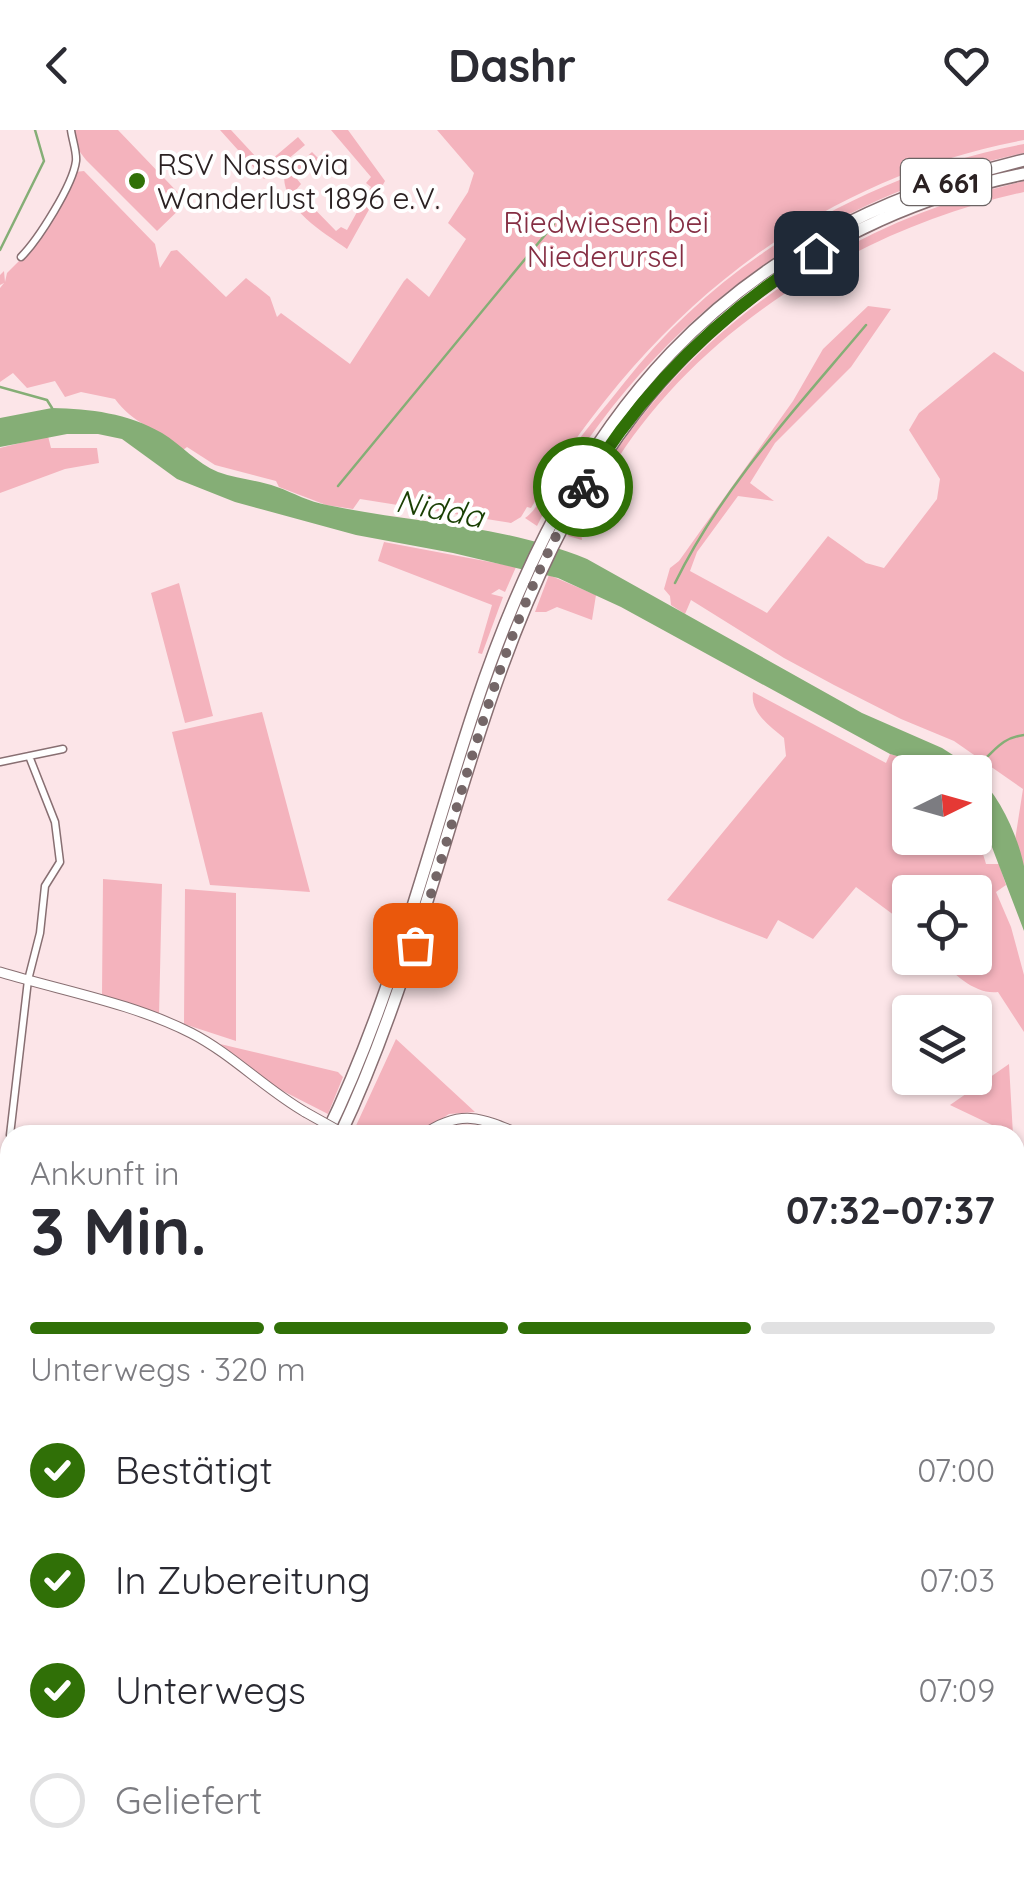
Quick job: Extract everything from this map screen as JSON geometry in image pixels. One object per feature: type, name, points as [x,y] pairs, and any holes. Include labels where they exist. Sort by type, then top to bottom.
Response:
[{"type":"highway","name":"A 661","points":[[330,1125],[386,994],[475,706],[572,482],[615,417],[657,368],[729,299],[811,242],[871,212],[957,178],[1024,160]]},
{"type":"highway","name":"A 661","points":[[551,534],[624,424],[690,349],[745,302],[804,261],[869,225],[946,194],[1024,174]]},
{"type":"highway","name":"A 661","points":[[347,1125],[396,1000],[532,575]]},
{"type":"street","points":[[21,257],[46,224],[76,161],[71,130]]},
{"type":"street","points":[[0,762],[63,749]]},
{"type":"street","points":[[11,1125],[28,980],[40,933],[45,886],[60,862],[55,822],[29,756]]},
{"type":"street","points":[[0,972],[178,1027],[211,1045],[279,1096],[326,1125]]},
{"type":"street","points":[[440,1125],[472,1118],[493,1125]]},
{"type":"green space","name":"RSV Nassovia Wanderlust 1896 e.V.","points":[[74,130],[118,130],[187,202],[157,231],[86,160],[77,148]]},
{"type":"green space","points":[[220,130],[231,130],[257,158],[271,160],[298,137],[305,145],[264,179]]},
{"type":"green space","points":[[331,130],[348,130],[385,181],[347,249],[298,210],[284,177],[312,152],[319,159],[297,179],[301,184],[296,190],[336,231],[341,227],[347,230],[371,187],[366,183],[371,177]]},
{"type":"green space","name":"Riedwiesen bei Niederursel","points":[[437,130],[1024,130],[1024,140],[944,160],[870,189],[801,225],[737,269],[679,320],[625,377],[576,440],[531,508],[527,507],[511,523],[360,499],[353,509],[326,505],[279,487],[276,481],[215,465],[187,447],[183,450],[115,399],[81,392],[65,397],[55,381],[27,388],[13,373],[0,382],[0,288],[4,283],[0,285],[0,275],[4,271],[5,282],[7,273],[39,241],[75,172],[84,171],[155,244],[160,268],[171,251],[177,250],[226,297],[246,278],[270,297],[277,317],[281,313],[350,364],[404,281],[407,278],[429,297],[466,239],[448,223],[468,192],[474,173]]},
{"type":"green space","points":[[1024,144],[1024,153],[947,173],[874,202],[804,239],[738,284],[678,335],[624,393],[577,457],[537,526],[525,518],[582,435],[663,338],[753,260],[855,199],[966,157]]},
{"type":"green space","points":[[1024,181],[1024,192],[963,208],[845,258],[789,291],[737,329],[689,372],[646,419],[590,504],[582,540],[568,536],[604,469],[648,409],[698,354],[754,306],[816,264],[881,230],[951,202]]},
{"type":"green space","points":[[868,306],[891,309],[851,367],[775,443],[750,483],[774,501],[738,496],[697,552],[690,571],[767,613],[828,536],[866,563],[884,568],[937,499],[940,479],[909,430],[919,413],[994,352],[1024,372],[1024,867],[1015,840],[1023,789],[992,767],[992,755],[974,755],[954,741],[834,685],[691,600],[685,614],[671,605],[664,589],[670,568],[679,561],[793,401],[823,349]]},
{"type":"green space","points":[[48,436],[51,448],[97,448],[99,463],[65,469],[0,493],[0,448]]},
{"type":"green space","points":[[384,542],[516,567],[505,592],[499,589],[491,594],[503,597],[482,654],[478,653],[492,605],[378,561]]},
{"type":"green space","points":[[549,575],[596,595],[592,620],[557,607],[535,612]]},
{"type":"green space","points":[[179,583],[213,716],[185,723],[151,593]]},
{"type":"green space","points":[[753,692],[886,763],[890,754],[893,755],[892,855],[983,855],[986,864],[999,864],[1006,885],[996,892],[1011,927],[1024,975],[1024,1032],[998,992],[973,987],[956,975],[992,975],[992,875],[892,875],[892,914],[856,887],[813,939],[778,920],[767,939],[667,900],[786,756],[784,738],[758,712]]},
{"type":"green space","points":[[262,712],[310,892],[210,885],[172,732]]},
{"type":"green space","points":[[103,879],[162,884],[159,1016],[106,1000],[102,994]]},
{"type":"green space","points":[[185,889],[236,893],[236,1041],[184,1024]]},
{"type":"green space","points":[[396,1039],[475,1112],[449,1114],[432,1125],[356,1125]]},
{"type":"green space","points":[[220,1044],[338,1072],[343,1077],[328,1114],[277,1088]]},
{"type":"green space","points":[[1009,1064],[1012,1125],[992,1125],[950,1105],[964,1095],[992,1095],[992,1076]]},
{"type":"shaded area","points":[[52,408],[122,417],[162,433],[218,472],[270,485],[320,504],[491,532],[555,547],[587,559],[862,713],[953,755],[890,754],[621,607],[558,578],[356,535],[235,502],[177,479],[122,439],[67,434],[0,447],[0,418]]},
{"type":"shaded area","points":[[992,793],[1021,853],[1024,931],[992,847]]},
{"type":"waterway","points":[[0,250],[44,161],[35,130]]},
{"type":"waterway","points":[[338,486],[554,224]]},
{"type":"waterway","points":[[675,583],[738,481],[866,325]]},
{"type":"waterway","points":[[0,387],[47,400],[52,408]]},
{"type":"waterway","points":[[989,755],[1006,741],[1024,735]]},
{"type":"way so far","points":[[415,945],[506,655],[537,576],[583,487]]},
{"type":"place","name":"RSV Nassovia Wanderlust 1896 e.V.","points":[[137,181]]},
{"type":"route","points":[[583,487],[624,424],[690,349],[767,285],[816,253]]},
{"type":"water label","name":"Nidda","points":[[440,508]]}]
